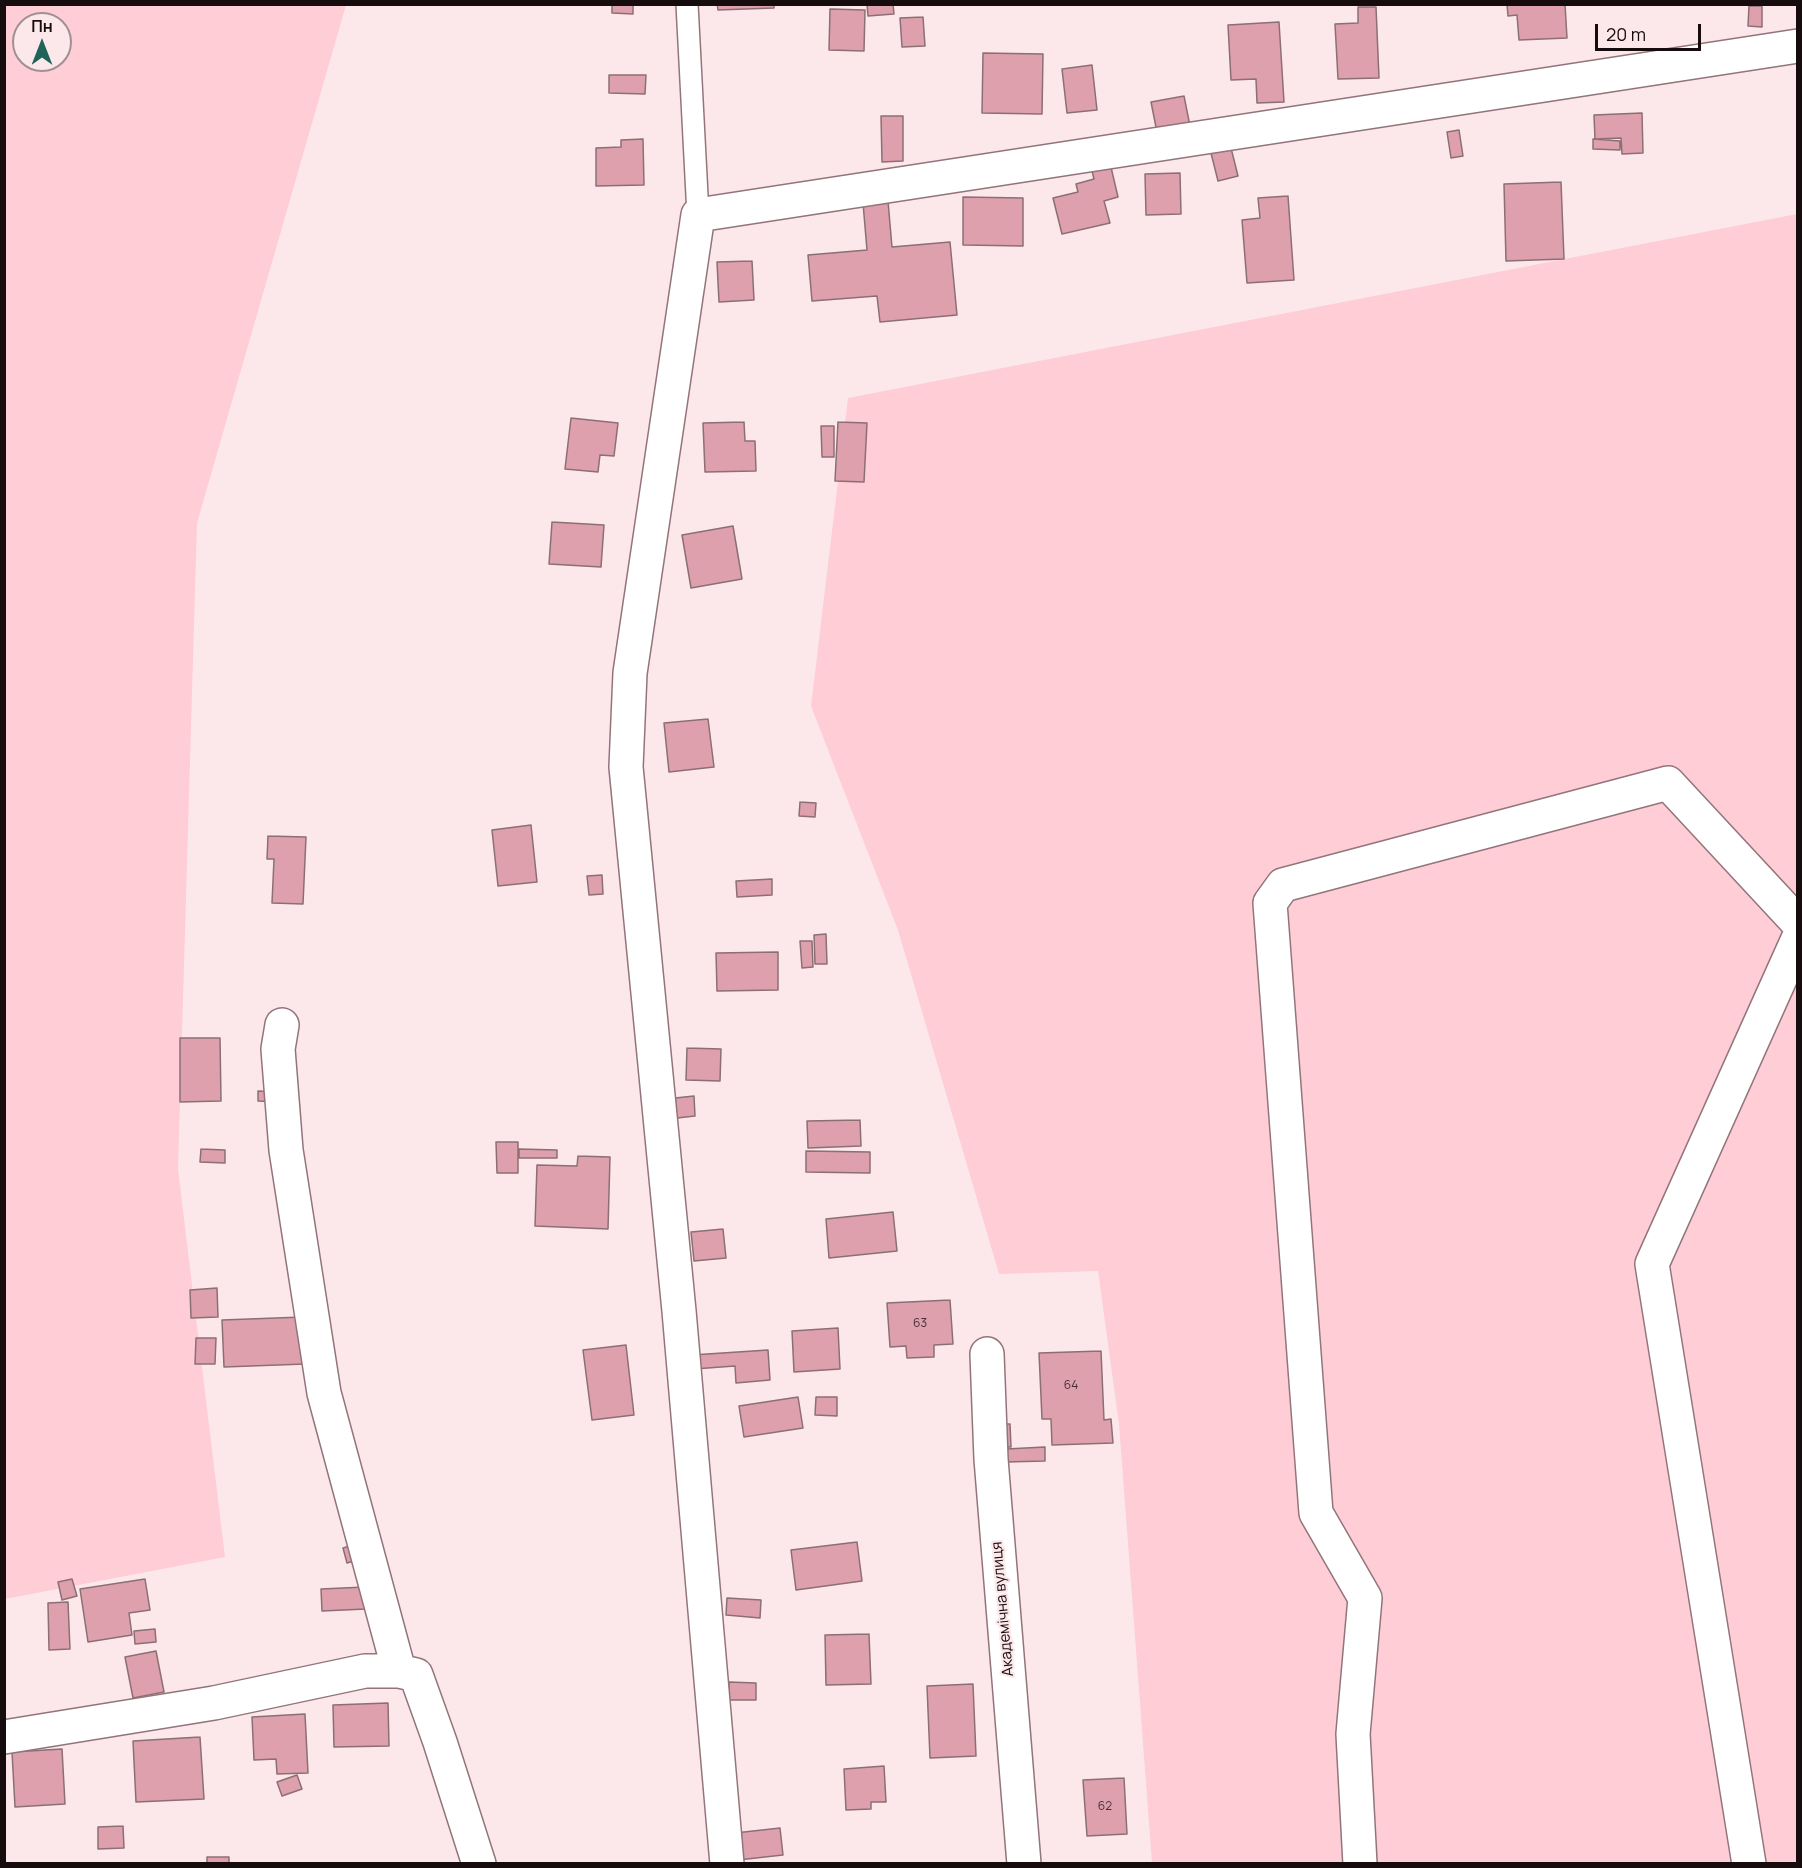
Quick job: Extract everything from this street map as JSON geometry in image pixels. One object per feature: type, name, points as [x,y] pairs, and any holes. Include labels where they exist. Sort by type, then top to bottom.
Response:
[{"type":"street","points":[[728,1863],[679,1311],[626,767],[630,673],[698,215],[1797,46]]},
{"type":"street","points":[[1360,1863],[1353,1734],[1365,1598],[1316,1513],[1270,903],[1283,885],[1668,783],[1797,923]]},
{"type":"street","points":[[1749,1863],[1652,1264],[1797,939]]},
{"type":"street","points":[[282,1025],[278,1049],[285,1150],[324,1393],[399,1671]]},
{"type":"street","name":"Академічна вулиця","points":[[987,1354],[991,1459],[1024,1863]]},
{"type":"street","points":[[4,1737],[214,1703],[365,1671],[399,1671],[416,1676],[479,1863]]},
{"type":"lane","points":[[687,4],[698,215]]},
{"type":"shaded area","points":[[5,5],[346,5],[197,523],[178,1169],[225,1557],[5,1599]]},
{"type":"shaded area","points":[[1797,214],[1797,1863],[1152,1863],[1119,1424],[1098,1271],[999,1274],[898,930],[811,706],[848,398]]},
{"type":"building","points":[[612,4],[633,4],[633,14],[612,13]]},
{"type":"building","points":[[717,4],[774,4],[774,8],[718,10]]},
{"type":"building","points":[[867,4],[893,4],[894,14],[868,16]]},
{"type":"building","points":[[1507,4],[1565,4],[1567,38],[1519,40],[1517,15],[1508,16]]},
{"type":"building","points":[[1749,6],[1762,6],[1762,27],[1748,26]]},
{"type":"building","points":[[1358,7],[1376,7],[1379,78],[1338,79],[1335,24],[1358,23]]},
{"type":"building","points":[[830,9],[865,10],[864,51],[829,50]]},
{"type":"building","points":[[923,17],[925,46],[902,47],[900,18]]},
{"type":"building","points":[[1279,22],[1284,102],[1257,103],[1256,79],[1231,80],[1228,25]]},
{"type":"building","points":[[983,53],[1043,54],[1042,114],[982,113]]},
{"type":"building","points":[[1092,65],[1097,110],[1067,113],[1062,69]]},
{"type":"building","points":[[609,75],[646,75],[645,94],[609,93]]},
{"type":"building","points":[[1184,96],[1190,126],[1157,132],[1151,102]]},
{"type":"building","points":[[1642,113],[1643,153],[1622,154],[1621,138],[1595,139],[1594,115]]},
{"type":"building","points":[[881,116],[903,116],[903,161],[882,162]]},
{"type":"building","points":[[1459,130],[1463,156],[1451,158],[1447,132]]},
{"type":"building","points":[[643,139],[644,185],[596,186],[596,148],[621,147],[621,140]]},
{"type":"building","points":[[1593,139],[1620,141],[1620,150],[1593,149]]},
{"type":"building","points":[[1231,148],[1238,176],[1218,181],[1211,153]]},
{"type":"building","points":[[1110,163],[1118,197],[1104,201],[1110,223],[1062,234],[1053,198],[1078,192],[1076,184],[1094,179],[1091,167]]},
{"type":"building","points":[[1180,173],[1181,214],[1146,215],[1145,174]]},
{"type":"building","points":[[1561,182],[1564,259],[1506,261],[1504,184]]},
{"type":"building","points":[[1288,196],[1294,280],[1247,283],[1242,220],[1260,218],[1258,198]]},
{"type":"building","points":[[963,197],[1023,198],[1023,246],[963,245]]},
{"type":"building","points":[[888,201],[892,247],[950,242],[957,315],[880,322],[877,296],[812,301],[808,255],[867,250],[863,203]]},
{"type":"building","points":[[752,261],[754,300],[719,302],[717,262]]},
{"type":"building","points":[[571,418],[618,423],[614,456],[600,455],[598,472],[565,469]]},
{"type":"building","points":[[744,422],[745,441],[755,441],[756,471],[705,472],[703,423]]},
{"type":"building","points":[[838,422],[867,423],[864,482],[835,481]]},
{"type":"building","points":[[821,426],[834,426],[834,457],[822,457]]},
{"type":"building","points":[[552,522],[604,525],[601,567],[549,564]]},
{"type":"building","points":[[733,526],[742,579],[691,588],[682,535]]},
{"type":"building","points":[[708,719],[714,767],[669,772],[664,723]]},
{"type":"building","points":[[800,802],[816,803],[815,817],[799,816]]},
{"type":"building","points":[[531,825],[537,882],[498,886],[492,830]]},
{"type":"building","points":[[268,836],[306,837],[303,904],[272,903],[274,859],[267,859]]},
{"type":"building","points":[[602,875],[603,894],[589,895],[587,876]]},
{"type":"building","points":[[772,879],[772,895],[737,897],[736,881]]},
{"type":"building","points":[[826,934],[827,964],[815,964],[814,935]]},
{"type":"building","points":[[800,941],[812,941],[813,967],[802,968]]},
{"type":"building","points":[[778,952],[778,990],[717,991],[716,953]]},
{"type":"building","points":[[180,1038],[220,1038],[221,1101],[180,1102]]},
{"type":"building","points":[[687,1048],[721,1049],[720,1081],[686,1080]]},
{"type":"building","points":[[258,1091],[280,1092],[280,1102],[258,1101]]},
{"type":"building","points":[[694,1096],[695,1116],[668,1119],[666,1099]]},
{"type":"building","points":[[860,1120],[861,1146],[808,1148],[807,1121]]},
{"type":"building","points":[[496,1142],[518,1142],[518,1173],[497,1173]]},
{"type":"building","points":[[201,1149],[225,1150],[225,1163],[200,1162]]},
{"type":"building","points":[[519,1149],[557,1150],[557,1158],[519,1158]]},
{"type":"building","points":[[806,1151],[870,1152],[870,1173],[806,1172]]},
{"type":"building","points":[[578,1156],[610,1157],[608,1229],[535,1226],[537,1165],[577,1166]]},
{"type":"building","points":[[893,1212],[897,1251],[829,1258],[826,1219]]},
{"type":"building","points":[[723,1229],[726,1258],[694,1261],[691,1232]]},
{"type":"building","points":[[217,1288],[218,1317],[191,1318],[190,1290]]},
{"type":"building","points":[[950,1300],[953,1344],[934,1345],[934,1357],[907,1358],[906,1346],[890,1347],[887,1303]]},
{"type":"building","points":[[303,1317],[305,1364],[224,1367],[222,1320]]},
{"type":"building","points":[[838,1328],[840,1369],[794,1372],[792,1331]]},
{"type":"building","points":[[196,1338],[216,1338],[215,1364],[195,1364]]},
{"type":"building","points":[[626,1345],[634,1415],[592,1420],[583,1350]]},
{"type":"building","points":[[768,1350],[770,1380],[736,1383],[735,1366],[694,1369],[692,1355]]},
{"type":"building","points":[[1101,1351],[1104,1420],[1111,1419],[1113,1443],[1052,1445],[1051,1419],[1042,1419],[1039,1353]]},
{"type":"building","points":[[798,1397],[803,1428],[744,1437],[739,1406]]},
{"type":"building","points":[[816,1397],[837,1397],[837,1416],[815,1415]]},
{"type":"building","points":[[995,1424],[1010,1424],[1011,1447],[996,1447]]},
{"type":"building","points":[[1045,1447],[1045,1461],[1006,1462],[1006,1449]]},
{"type":"building","points":[[857,1542],[862,1581],[796,1590],[791,1550]]},
{"type":"building","points":[[360,1543],[365,1558],[347,1563],[343,1548]]},
{"type":"building","points":[[72,1579],[77,1596],[62,1600],[58,1582]]},
{"type":"building","points":[[145,1579],[150,1610],[129,1613],[132,1635],[88,1642],[80,1589]]},
{"type":"building","points":[[365,1587],[366,1609],[322,1611],[321,1589]]},
{"type":"building","points":[[727,1598],[761,1600],[760,1618],[726,1615]]},
{"type":"building","points":[[68,1602],[70,1649],[49,1650],[48,1603]]},
{"type":"building","points":[[155,1629],[156,1642],[135,1644],[134,1631]]},
{"type":"building","points":[[869,1634],[871,1684],[826,1685],[825,1635]]},
{"type":"building","points":[[156,1651],[164,1692],[133,1698],[125,1657]]},
{"type":"building","points":[[729,1682],[756,1683],[756,1700],[729,1700]]},
{"type":"building","points":[[973,1684],[976,1756],[930,1758],[927,1686]]},
{"type":"building","points":[[388,1703],[389,1746],[334,1747],[333,1705]]},
{"type":"building","points":[[305,1714],[308,1773],[277,1774],[276,1759],[254,1760],[252,1717]]},
{"type":"building","points":[[200,1737],[204,1799],[136,1802],[133,1741]]},
{"type":"building","points":[[62,1749],[65,1804],[15,1807],[12,1752]]},
{"type":"building","points":[[884,1766],[886,1802],[871,1802],[871,1809],[846,1810],[844,1769]]},
{"type":"building","points":[[297,1775],[302,1789],[282,1796],[277,1782]]},
{"type":"building","points":[[1124,1778],[1127,1834],[1087,1836],[1083,1780]]},
{"type":"building","points":[[123,1826],[124,1848],[98,1849],[98,1827]]},
{"type":"building","points":[[780,1828],[783,1855],[738,1860],[735,1833]]},
{"type":"building","points":[[207,1857],[229,1857],[229,1864],[207,1864]]}]
